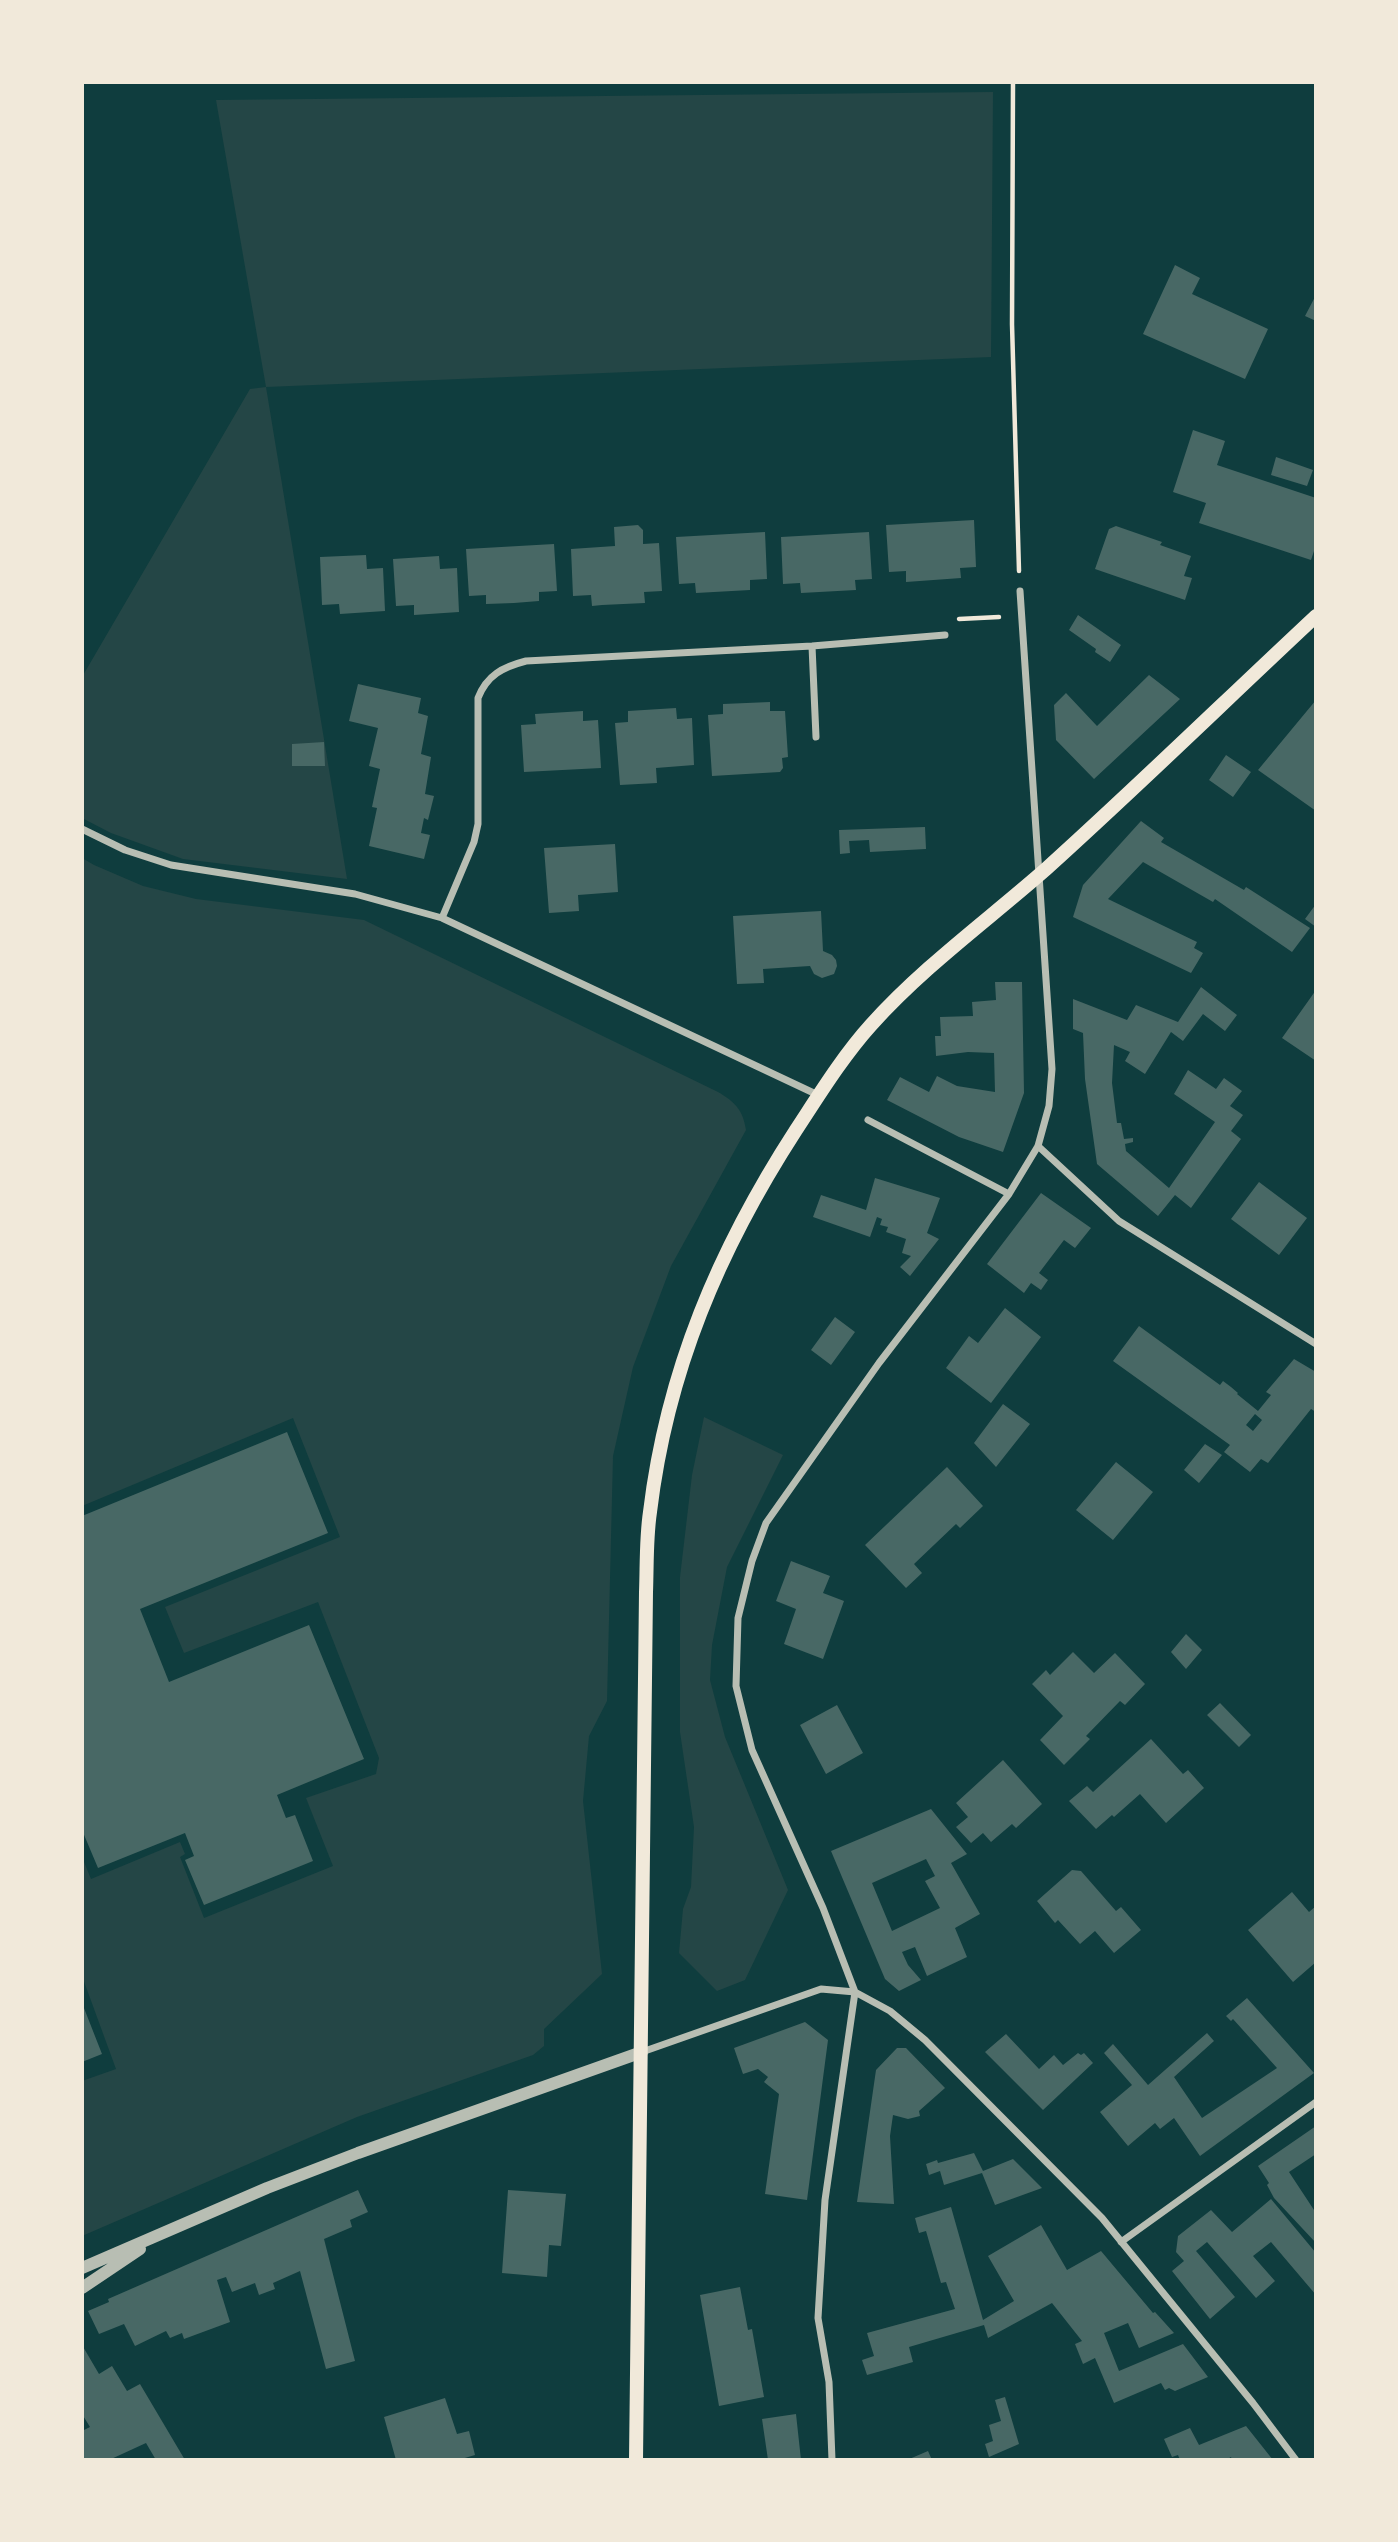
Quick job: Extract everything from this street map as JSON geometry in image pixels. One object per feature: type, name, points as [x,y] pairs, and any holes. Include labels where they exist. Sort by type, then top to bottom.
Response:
[{"type":"main road","points":[[636,2460],[649,1517],[668,1415],[686,1349],[712,1280],[759,1192],[819,1095],[870,1026],[1039,875],[1316,615]]},
{"type":"street","points":[[832,2460],[830,2382],[819,2330],[821,2262],[825,2200],[855,1992],[823,1908],[752,1750],[736,1686],[737,1618],[748,1573],[766,1523],[879,1363],[1009,1194],[1038,1146],[1049,1106],[1052,1069],[1020,591]]},
{"type":"street","points":[[442,918],[474,842],[478,824],[478,698],[484,684],[494,674],[526,661],[812,646],[945,635]]},
{"type":"street","points":[[812,646],[816,737]]},
{"type":"street","points":[[82,829],[125,850],[171,865],[355,894],[442,918],[819,1095]]},
{"type":"street","points":[[868,1119],[1009,1194]]},
{"type":"street","points":[[1038,1146],[1119,1221],[1316,1344]]},
{"type":"street","points":[[82,2268],[267,2188],[345,2158],[809,1992],[821,1989],[855,1992],[890,2011],[916,2032],[1083,2199],[1121,2242],[1296,2460]]},
{"type":"street","points":[[1121,2242],[1316,2102]]},
{"type":"street","points":[[82,2288],[157,2236]]},
{"type":"path","points":[[1013,82],[1012,324],[1020,591]]},
{"type":"path","points":[[945,635],[958,619],[1021,615]]},
{"type":"shaded area","points":[[993,92],[991,357],[266,387],[216,100]]},
{"type":"shaded area","points":[[266,387],[347,879],[183,859],[111,833],[82,818],[82,677],[250,389]]},
{"type":"shaded area","points":[[82,858],[143,886],[196,899],[364,920],[718,1092],[737,1107],[746,1130],[671,1266],[633,1367],[613,1456],[607,1701],[589,1736],[583,1801],[602,1974],[544,2029],[544,2046],[533,2055],[357,2117],[82,2236],[82,2081],[116,2069],[82,1976],[82,1857],[91,1879],[180,1842],[185,1854],[180,1857],[204,1918],[333,1866],[306,1798],[376,1774],[379,1758],[318,1602],[184,1653],[165,1607],[340,1537],[293,1418],[82,1506]]},
{"type":"shaded area","points":[[704,1417],[783,1455],[727,1567],[712,1645],[710,1680],[725,1737],[788,1890],[745,1980],[717,1991],[679,1953],[683,1909],[691,1887],[694,1827],[680,1732],[680,1577],[692,1475]]},
{"type":"building","points":[[1175,265],[1200,278],[1192,294],[1268,329],[1245,379],[1143,334]]},
{"type":"building","points":[[1316,295],[1316,321],[1305,316]]},
{"type":"building","points":[[1193,430],[1225,441],[1217,465],[1316,498],[1316,545],[1311,560],[1199,523],[1206,503],[1173,492]]},
{"type":"building","points":[[1276,457],[1313,470],[1307,486],[1271,475]]},
{"type":"building","points":[[974,520],[976,567],[960,568],[961,578],[906,582],[906,571],[889,572],[886,525]]},
{"type":"building","points":[[638,525],[643,530],[643,544],[659,543],[662,591],[644,592],[645,603],[592,606],[591,595],[573,596],[571,549],[615,546],[614,527]]},
{"type":"building","points":[[1116,526],[1162,542],[1160,545],[1191,556],[1184,576],[1192,578],[1185,600],[1095,569],[1109,529]]},
{"type":"building","points":[[765,532],[767,579],[750,580],[750,590],[696,593],[695,583],[679,584],[676,537]]},
{"type":"building","points":[[869,532],[872,579],[855,580],[856,590],[801,593],[800,583],[783,584],[781,537]]},
{"type":"building","points":[[554,544],[557,591],[539,592],[539,601],[514,603],[486,604],[486,595],[469,596],[466,549]]},
{"type":"building","points":[[366,555],[367,569],[383,568],[385,611],[340,614],[339,604],[322,605],[320,557]]},
{"type":"building","points":[[439,556],[440,569],[457,568],[459,612],[414,615],[414,605],[396,606],[393,559]]},
{"type":"building","points":[[1078,615],[1121,645],[1110,662],[1069,630]]},
{"type":"building","points":[[1149,675],[1180,699],[1094,779],[1056,740],[1054,705],[1066,693],[1097,726]]},
{"type":"building","points":[[358,684],[421,698],[418,713],[428,716],[421,754],[431,757],[425,794],[434,796],[428,820],[424,818],[421,833],[430,835],[424,859],[369,846],[377,808],[372,807],[380,769],[369,766],[378,728],[349,721]]},
{"type":"building","points":[[1316,700],[1316,811],[1258,770]]},
{"type":"building","points":[[770,702],[770,711],[785,711],[788,757],[782,758],[783,768],[780,772],[712,776],[708,715],[723,714],[723,704]]},
{"type":"building","points":[[676,708],[677,719],[692,718],[694,765],[656,768],[657,783],[620,785],[615,723],[628,722],[628,711]]},
{"type":"building","points":[[583,711],[583,721],[598,720],[601,768],[524,772],[521,725],[536,724],[535,714]]},
{"type":"building","points":[[324,742],[325,766],[292,766],[292,744]]},
{"type":"building","points":[[1226,755],[1251,772],[1233,797],[1209,780]]},
{"type":"building","points":[[1141,821],[1164,838],[1161,842],[1244,890],[1246,887],[1310,928],[1292,952],[1215,899],[1213,902],[1143,862],[1108,899],[1197,942],[1194,948],[1203,953],[1191,973],[1073,917],[1083,885]]},
{"type":"building","points":[[925,827],[926,849],[870,852],[869,840],[849,841],[850,853],[840,854],[839,830]]},
{"type":"building","points":[[615,844],[618,892],[578,895],[579,911],[549,913],[544,848]]},
{"type":"building","points":[[1316,904],[1316,927],[1305,919]]},
{"type":"building","points":[[821,911],[823,951],[836,960],[834,974],[822,978],[814,974],[810,966],[763,969],[764,983],[737,984],[733,916]]},
{"type":"building","points":[[995,982],[1022,982],[1024,1093],[1003,1152],[959,1137],[887,1100],[900,1077],[929,1092],[937,1076],[957,1086],[995,1092],[994,1053],[968,1052],[936,1056],[935,1036],[941,1036],[940,1017],[973,1016],[972,1002],[996,1000]]},
{"type":"building","points":[[1201,987],[1237,1015],[1225,1031],[1203,1014],[1183,1041],[1171,1032],[1145,1074],[1125,1061],[1130,1052],[1114,1045],[1112,1083],[1117,1123],[1121,1123],[1124,1139],[1133,1138],[1133,1142],[1125,1144],[1126,1151],[1169,1188],[1215,1122],[1174,1094],[1188,1070],[1216,1089],[1224,1078],[1242,1091],[1230,1106],[1243,1115],[1231,1131],[1241,1139],[1191,1208],[1175,1195],[1158,1216],[1097,1164],[1085,1079],[1083,1033],[1073,1029],[1073,999],[1127,1020],[1136,1005],[1178,1022]]},
{"type":"building","points":[[1316,990],[1316,1061],[1282,1038]]},
{"type":"building","points":[[875,1178],[940,1198],[927,1233],[939,1239],[910,1276],[900,1267],[911,1256],[902,1253],[906,1239],[886,1232],[888,1227],[880,1225],[882,1219],[877,1217],[870,1237],[813,1217],[821,1195],[866,1210]]},
{"type":"building","points":[[1259,1182],[1307,1218],[1279,1255],[1231,1219]]},
{"type":"building","points":[[1041,1193],[1091,1228],[1075,1248],[1064,1240],[1039,1273],[1048,1280],[1041,1290],[1031,1283],[1024,1293],[987,1264]]},
{"type":"building","points":[[1005,1308],[1041,1337],[991,1403],[946,1368],[969,1336],[978,1343]]},
{"type":"building","points":[[835,1317],[855,1332],[831,1365],[811,1350]]},
{"type":"building","points":[[1139,1326],[1220,1385],[1223,1381],[1258,1411],[1271,1395],[1266,1392],[1294,1359],[1316,1372],[1316,1412],[1311,1409],[1268,1463],[1261,1459],[1250,1472],[1224,1452],[1230,1445],[1113,1361]],"holes":[[[1255,1414],[1262,1420],[1253,1431],[1246,1425]]]},
{"type":"building","points":[[1003,1404],[1030,1424],[996,1467],[974,1443]]},
{"type":"building","points":[[287,1432],[328,1533],[140,1609],[169,1682],[309,1625],[364,1759],[277,1795],[286,1818],[295,1815],[313,1861],[204,1905],[185,1860],[194,1856],[185,1833],[98,1868],[82,1830],[82,1516]]},
{"type":"building","points":[[1205,1444],[1222,1455],[1199,1483],[1184,1470]]},
{"type":"building","points":[[1116,1462],[1153,1492],[1113,1540],[1076,1510]]},
{"type":"building","points":[[947,1467],[983,1506],[960,1528],[956,1524],[914,1564],[922,1573],[906,1588],[865,1545]]},
{"type":"building","points":[[791,1561],[830,1576],[823,1593],[844,1601],[823,1659],[784,1644],[796,1609],[776,1601]]},
{"type":"building","points":[[1186,1634],[1202,1650],[1186,1669],[1171,1652]]},
{"type":"building","points":[[1073,1652],[1094,1673],[1115,1653],[1145,1684],[1125,1705],[1120,1701],[1086,1736],[1090,1739],[1064,1765],[1040,1740],[1063,1716],[1032,1684],[1046,1670],[1050,1675]]},
{"type":"building","points":[[1220,1703],[1251,1735],[1239,1747],[1207,1715]]},
{"type":"building","points":[[837,1705],[863,1753],[826,1774],[800,1725]]},
{"type":"building","points":[[1151,1739],[1183,1774],[1188,1770],[1204,1788],[1166,1823],[1140,1794],[1096,1829],[1069,1801],[1087,1786],[1093,1792]]},
{"type":"building","points":[[1003,1760],[1042,1804],[1016,1828],[1012,1824],[991,1842],[983,1833],[971,1843],[956,1827],[968,1817],[956,1803]]},
{"type":"building","points":[[931,1809],[967,1854],[951,1863],[980,1914],[955,1928],[967,1957],[927,1976],[915,1947],[902,1952],[908,1965],[921,1980],[899,1991],[885,1979],[831,1851]],"holes":[[[926,1859],[935,1876],[925,1881],[940,1908],[892,1931],[872,1883]]]},
{"type":"building","points":[[1072,1870],[1081,1871],[1116,1911],[1121,1907],[1141,1930],[1114,1953],[1095,1931],[1080,1944],[1058,1920],[1055,1923],[1037,1901]]},
{"type":"building","points":[[1292,1892],[1309,1912],[1316,1906],[1316,1962],[1293,1982],[1248,1930]]},
{"type":"building","points":[[1247,1998],[1314,2073],[1200,2156],[1174,2118],[1160,2129],[1155,2123],[1128,2146],[1100,2112],[1132,2085],[1104,2053],[1113,2044],[1148,2085],[1207,2033],[1214,2041],[1174,2077],[1202,2118],[1277,2068],[1233,2019],[1231,2021],[1226,2016]]},
{"type":"building","points":[[82,2003],[102,2054],[82,2062]]},
{"type":"building","points":[[805,2022],[828,2040],[807,2200],[765,2194],[779,2094],[764,2082],[768,2077],[758,2069],[743,2074],[734,2048]]},
{"type":"building","points":[[1006,2034],[1039,2069],[1054,2055],[1063,2065],[1078,2053],[1084,2053],[1093,2063],[1043,2110],[985,2052]]},
{"type":"building","points":[[897,2048],[906,2048],[945,2088],[919,2111],[920,2116],[908,2119],[893,2115],[890,2136],[894,2204],[857,2202],[876,2070]]},
{"type":"building","points":[[1316,2126],[1316,2154],[1289,2172],[1314,2210],[1316,2208],[1316,2243],[1274,2198],[1267,2185],[1269,2183],[1258,2166]]},
{"type":"building","points":[[974,2153],[983,2171],[1013,2159],[1042,2188],[995,2205],[982,2173],[944,2185],[940,2171],[929,2175],[926,2164]]},
{"type":"building","points":[[358,2190],[368,2212],[350,2220],[352,2227],[324,2239],[355,2361],[326,2369],[300,2271],[273,2283],[275,2289],[259,2295],[255,2283],[232,2292],[226,2277],[217,2280],[230,2322],[184,2339],[182,2333],[170,2338],[166,2331],[135,2346],[124,2324],[99,2334],[88,2311],[109,2302],[108,2299]]},
{"type":"building","points":[[508,2190],[566,2194],[561,2246],[549,2245],[547,2277],[502,2273]]},
{"type":"building","points":[[1271,2199],[1316,2253],[1316,2295],[1271,2242],[1253,2256],[1275,2281],[1256,2298],[1207,2242],[1196,2251],[1235,2297],[1210,2319],[1172,2271],[1184,2261],[1176,2252],[1178,2236],[1211,2210],[1232,2232]]},
{"type":"building","points":[[951,2207],[983,2320],[1014,2301],[988,2256],[1041,2225],[1067,2270],[1101,2251],[1153,2313],[1155,2312],[1174,2333],[1139,2348],[1128,2323],[1104,2333],[1119,2371],[1183,2344],[1208,2377],[1175,2391],[1169,2388],[1165,2390],[1161,2383],[1114,2403],[1095,2358],[1083,2364],[1075,2344],[1082,2341],[1052,2303],[988,2338],[984,2325],[909,2347],[913,2362],[867,2375],[862,2360],[874,2356],[867,2333],[955,2309],[946,2282],[941,2283],[926,2231],[919,2233],[915,2218]]},
{"type":"building","points":[[740,2287],[748,2330],[752,2329],[764,2397],[719,2406],[700,2295]]},
{"type":"building","points":[[82,2345],[99,2374],[112,2366],[127,2391],[140,2384],[185,2460],[156,2460],[146,2443],[109,2460],[82,2460],[82,2427],[84,2430],[90,2427],[82,2414]]},
{"type":"building","points":[[1005,2397],[1019,2444],[989,2457],[985,2444],[993,2441],[989,2425],[1001,2421],[995,2400]]},
{"type":"building","points":[[445,2398],[457,2434],[469,2431],[475,2455],[458,2460],[396,2460],[384,2417]]},
{"type":"building","points":[[796,2414],[801,2460],[768,2460],[762,2419]]},
{"type":"building","points":[[1246,2426],[1273,2460],[1232,2460],[1231,2457],[1226,2460],[1180,2460],[1178,2455],[1172,2457],[1164,2439],[1190,2428],[1199,2445]]},
{"type":"building","points":[[928,2451],[932,2460],[907,2460]]}]
